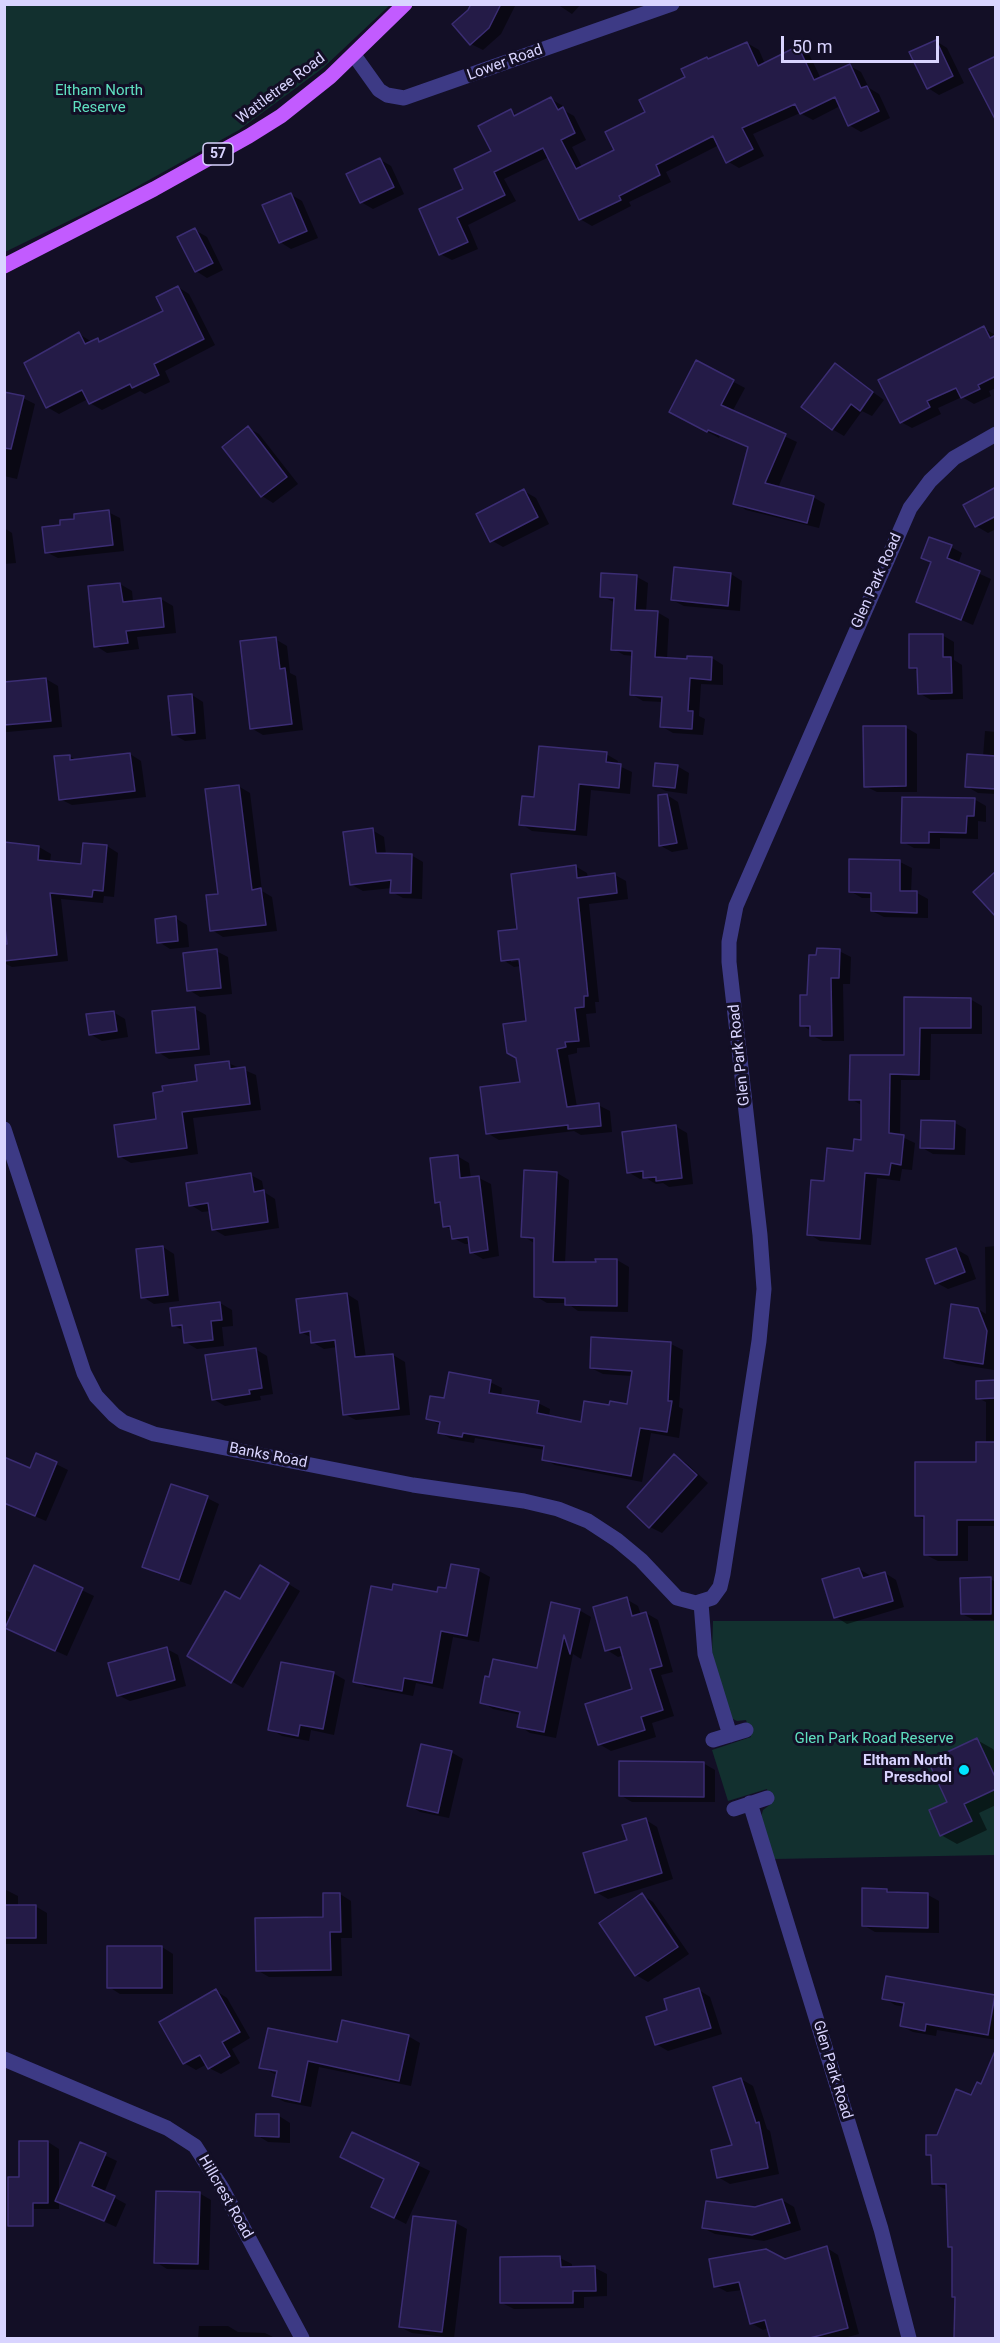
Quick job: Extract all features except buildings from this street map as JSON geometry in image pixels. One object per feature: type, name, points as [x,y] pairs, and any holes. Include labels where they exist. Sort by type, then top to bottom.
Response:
[{"type":"main road","name":"Wattletree Road","points":[[4,266],[154,189],[249,136],[304,98],[354,55],[405,4]]},
{"type":"street","name":"Lower Road","points":[[354,55],[379,90],[395,98],[404,98],[672,4]]},
{"type":"street","name":"Glen Park Road","points":[[701,1603],[712,1598],[722,1581],[764,1297],[760,1235],[729,962],[729,942],[736,906],[910,508],[947,464],[968,448],[996,434]]},
{"type":"street","name":"Banks Road","points":[[4,1129],[84,1373],[96,1396],[123,1422],[143,1431],[164,1436],[405,1483],[558,1509],[588,1521],[617,1540],[641,1560],[677,1598],[690,1603],[701,1603]]},
{"type":"street","points":[[701,1603],[705,1654],[730,1735]]},
{"type":"street","points":[[713,1740],[746,1730]]},
{"type":"street","points":[[734,1809],[766,1798]]},
{"type":"street","name":"Glen Park Road","points":[[750,1803],[881,2229],[909,2338]]},
{"type":"street","name":"Hillcrest Road","points":[[4,2059],[167,2128],[195,2146],[222,2188],[302,2338]]},
{"type":"green space","name":"Eltham North Reserve","points":[[5,4],[390,5],[323,68],[239,130],[122,195],[5,252]]},
{"type":"green space","name":"Glen Park Road Reserve","points":[[713,1621],[995,1621],[995,1855],[774,1859],[761,1817],[763,1810],[771,1804],[767,1789],[728,1801],[712,1750],[751,1737],[746,1720],[737,1721],[731,1718],[712,1654]]},
{"type":"place","name":"Eltham North Preschool","points":[[964,1770]]}]
